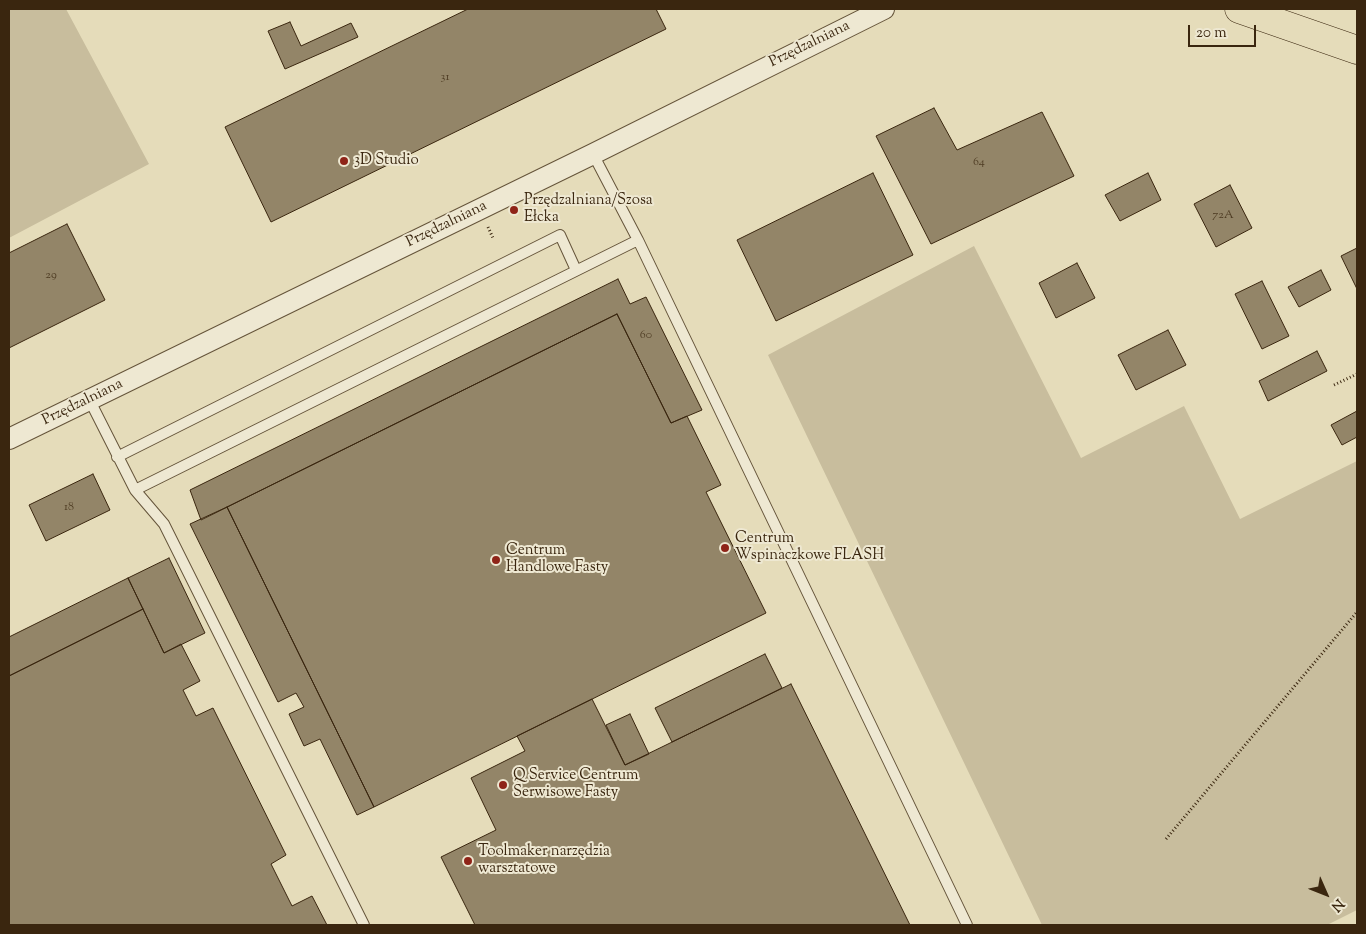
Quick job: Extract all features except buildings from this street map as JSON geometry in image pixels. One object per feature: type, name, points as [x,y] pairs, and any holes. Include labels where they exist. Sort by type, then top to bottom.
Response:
[{"type":"main road","points":[[1239,9],[1357,50]]},
{"type":"street","name":"Przędzalniana","points":[[9,439],[593,154],[884,9]]},
{"type":"lane","points":[[593,154],[638,240],[967,925]]},
{"type":"lane","points":[[117,457],[560,235],[576,270]]},
{"type":"lane","points":[[135,490],[638,240]]},
{"type":"lane","points":[[89,400],[135,490],[164,524],[364,925]]},
{"type":"path","points":[[1334,385],[1357,374]]},
{"type":"path","points":[[1166,839],[1357,612]]},
{"type":"shaded area","points":[[9,9],[66,9],[149,164],[9,238]]},
{"type":"shaded area","points":[[974,246],[1081,458],[1184,406],[1240,519],[1357,461],[1357,910],[1327,925],[1042,925],[768,355]]},
{"type":"place","name":"3D Studio","points":[[344,161]]},
{"type":"place","name":"Przędzalniana/Szosa Ełcka","points":[[514,210]]},
{"type":"place","name":"Centrum Wspinaczkowe FLASH","points":[[725,548]]},
{"type":"place","name":"Centrum Handlowe Fasty","points":[[496,560]]},
{"type":"place","name":"Q Service Centrum Serwisowe Fasty","points":[[503,785]]},
{"type":"place","name":"Toolmaker narzędzia warsztatowe","points":[[468,861]]}]
